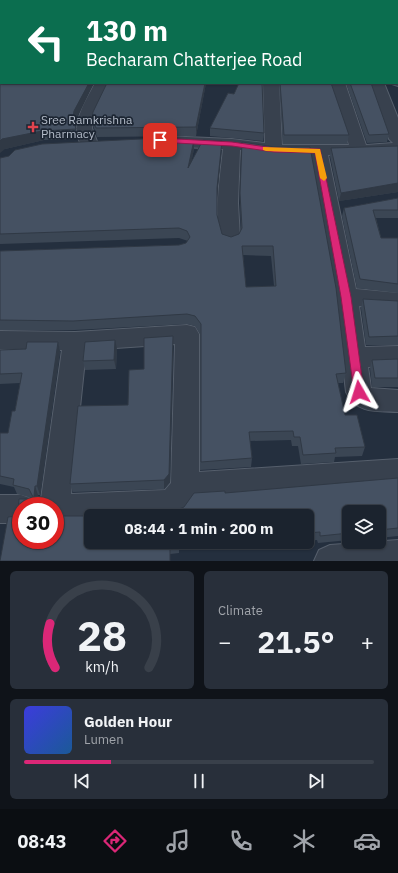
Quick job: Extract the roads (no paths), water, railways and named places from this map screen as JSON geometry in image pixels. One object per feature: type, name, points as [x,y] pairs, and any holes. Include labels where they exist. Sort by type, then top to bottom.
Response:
[{"type":"street","points":[[89,144],[84,128],[85,121],[103,84]]},
{"type":"street","points":[[271,84],[274,150]]},
{"type":"street","points":[[337,84],[359,150]]},
{"type":"street","points":[[376,84],[398,139]]},
{"type":"street","points":[[144,141],[232,144],[274,150],[318,151],[398,148]]},
{"type":"street","points":[[230,238],[228,195],[232,144]]},
{"type":"street","points":[[318,151],[338,209],[346,297],[359,392],[366,400],[398,400]]},
{"type":"street","points":[[346,297],[398,301]]},
{"type":"street","points":[[0,340],[76,341],[187,334],[185,487],[173,504],[64,507]]},
{"type":"street","points":[[56,497],[76,341]]},
{"type":"street","points":[[355,357],[398,356]]},
{"type":"street","points":[[185,487],[398,472]]},
{"type":"street","points":[[0,509],[12,509]]},
{"type":"street","points":[[330,561],[398,556]]},
{"type":"place","name":"Sree Ramkrishna Pharmacy","points":[[33,127]]}]
